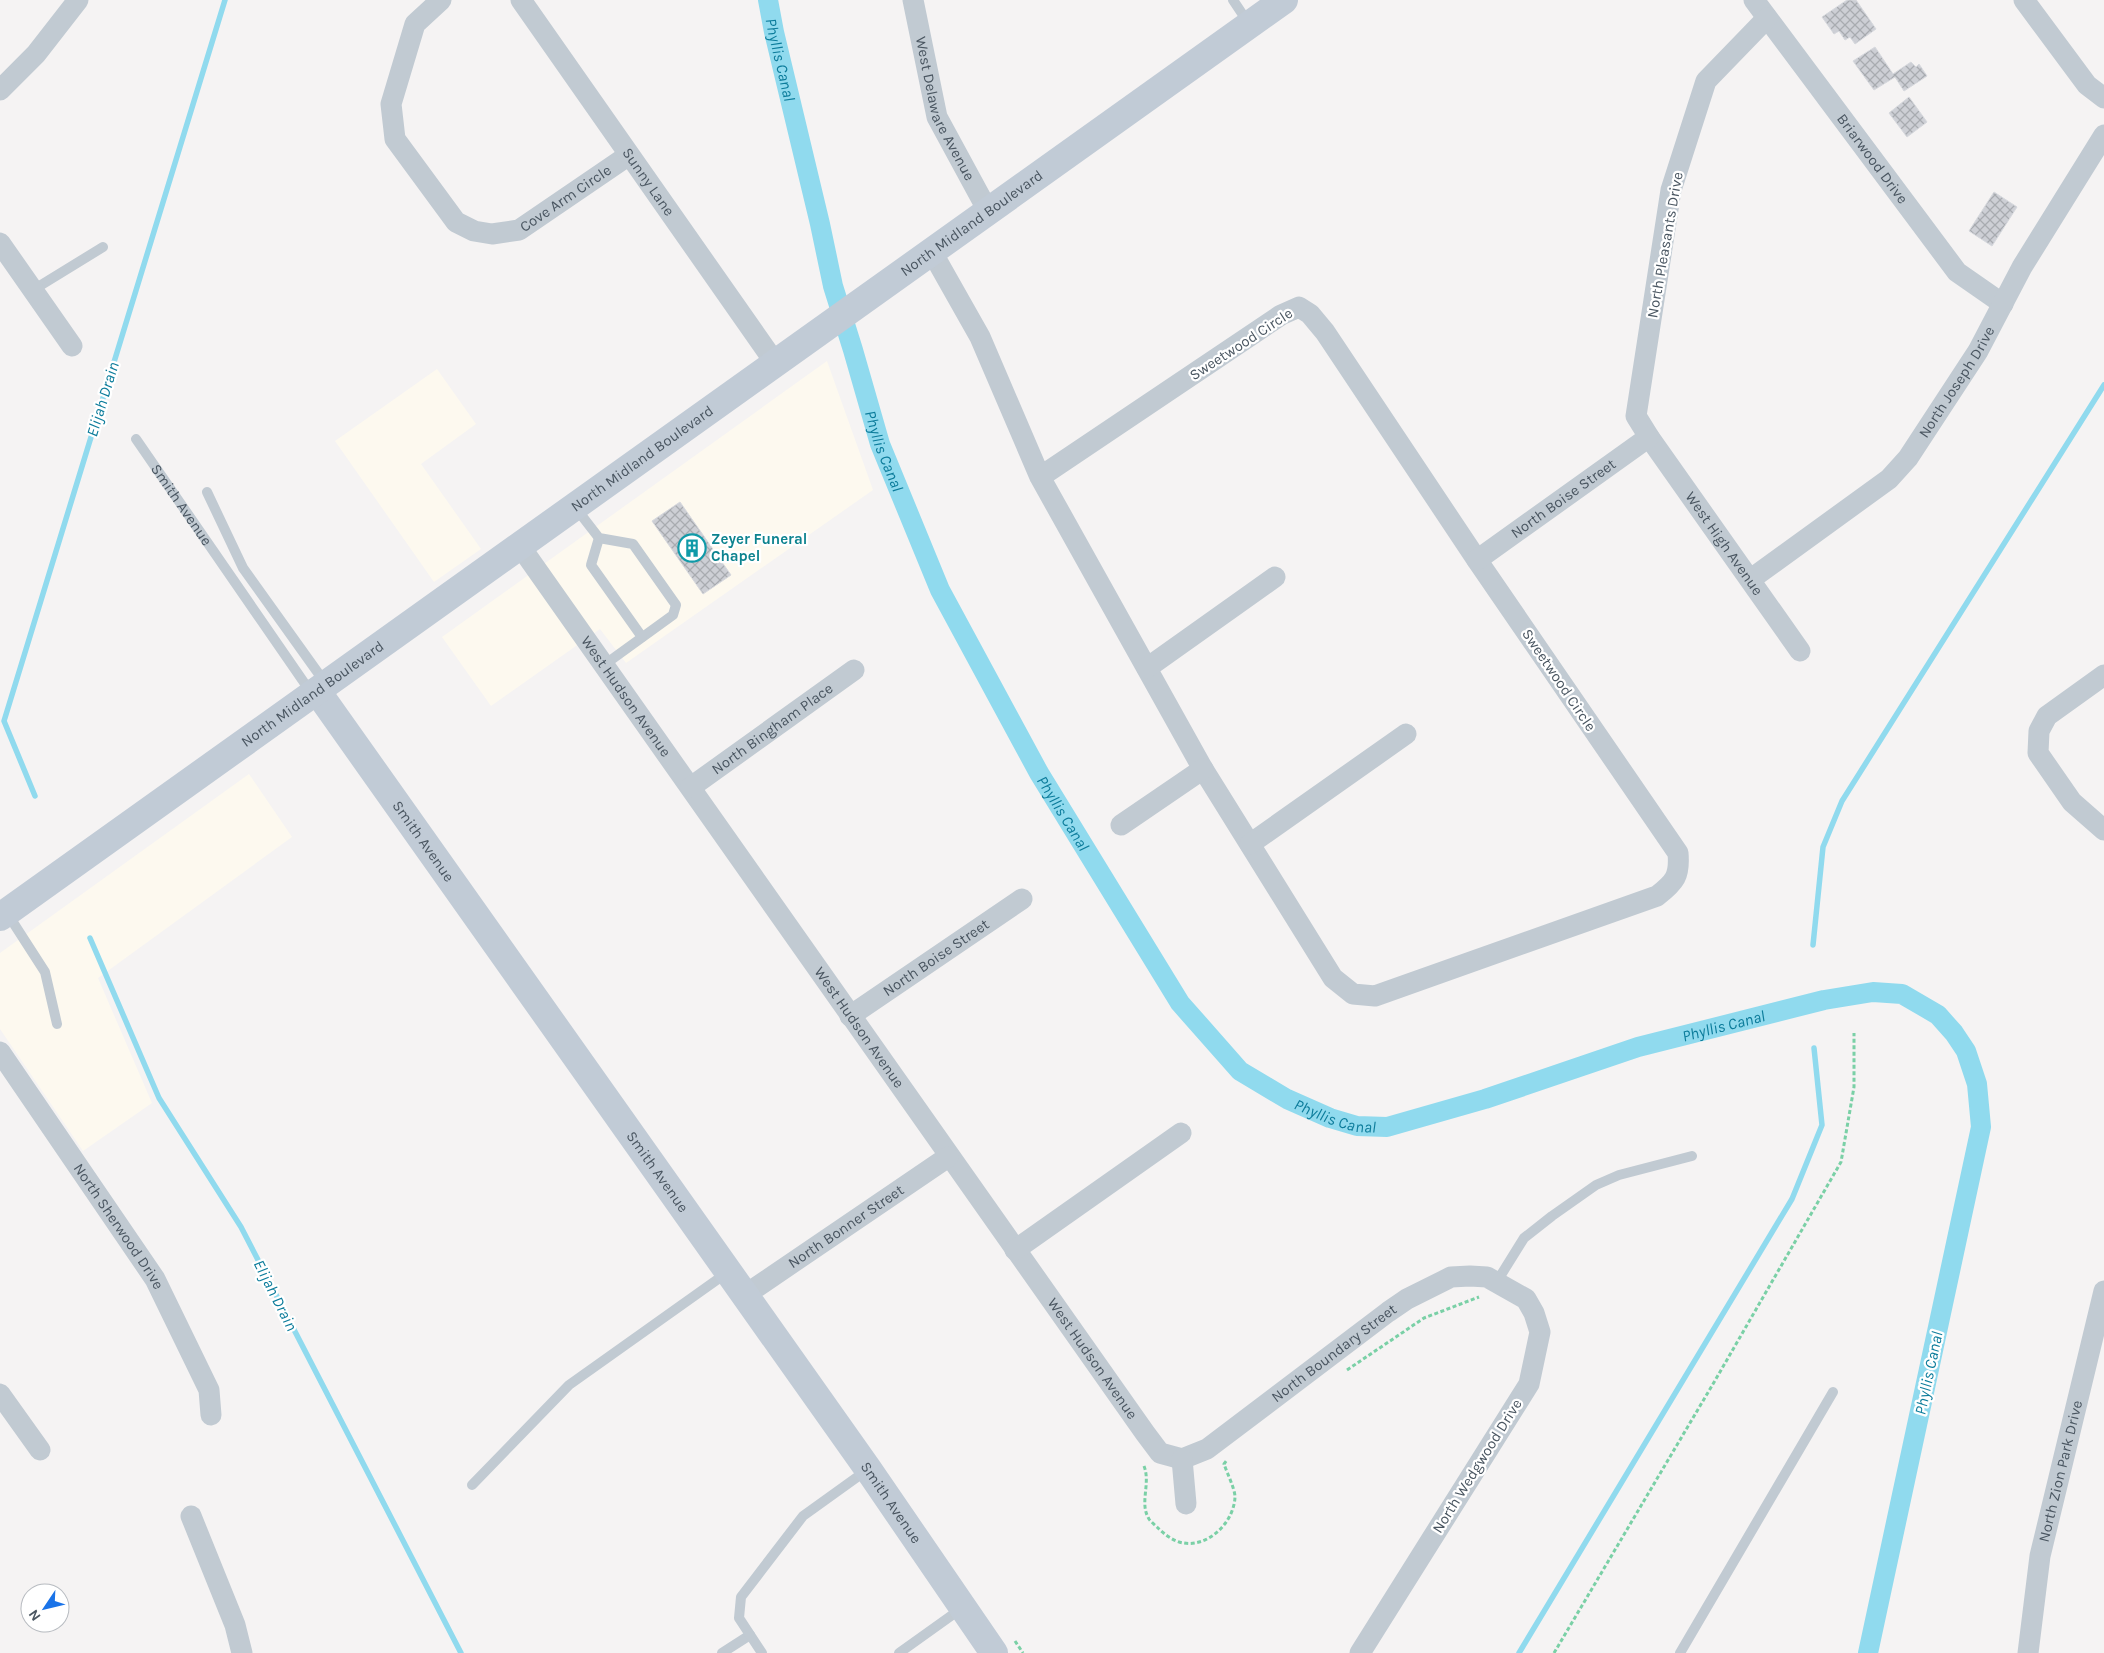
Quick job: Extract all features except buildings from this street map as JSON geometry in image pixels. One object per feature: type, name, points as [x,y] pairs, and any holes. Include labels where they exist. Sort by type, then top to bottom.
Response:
[{"type":"main road","name":"North Midland Boulevard","points":[[3,915],[776,364],[1282,0]]},
{"type":"main road","name":"Smith Avenue","points":[[319,690],[868,1470],[994,1653]]},
{"type":"street","points":[[0,90],[36,54],[78,0]]},
{"type":"street","name":"Cove Arm Circle","points":[[440,0],[415,24],[391,104],[395,139],[456,222],[474,231],[492,234],[518,230],[629,155]]},
{"type":"street","name":"Sunny Lane","points":[[521,0],[776,364]]},
{"type":"street","name":"West Delaware Avenue","points":[[913,0],[937,117],[988,211]]},
{"type":"street","name":"Briarwood Drive","points":[[1754,0],[1957,272],[2002,304]]},
{"type":"street","points":[[2024,0],[2087,85],[2104,98]]},
{"type":"street","name":"North Pleasants Drive","points":[[1649,437],[1636,416],[1672,190],[1706,81],[1767,18]]},
{"type":"street","name":"North Joseph Drive","points":[[1750,579],[1889,479],[1908,458],[1978,351],[2022,267],[2104,135]]},
{"type":"street","points":[[0,243],[72,346]]},
{"type":"street","name":"Sweetwood Circle","points":[[932,252],[980,337],[1040,477],[1203,769],[1333,978],[1353,994],[1376,996],[1657,896],[1670,885],[1679,870],[1678,853],[1477,560],[1325,332],[1310,314],[1299,307],[1281,315],[1040,477]]},
{"type":"street","name":"North Boise Street","points":[[1477,560],[1649,437]]},
{"type":"street","name":"West High Avenue","points":[[1649,437],[1800,651]]},
{"type":"street","name":"West Hudson Avenue","points":[[520,546],[691,787],[948,1157],[1160,1453],[1182,1459]]},
{"type":"street","points":[[1147,668],[1275,577]]},
{"type":"street","name":"North Bingham Place","points":[[691,787],[854,670]]},
{"type":"street","points":[[2104,675],[2047,716],[2039,731],[2038,754],[2072,802],[2104,830]]},
{"type":"street","points":[[1250,844],[1406,734]]},
{"type":"street","points":[[1121,825],[1203,769]]},
{"type":"street","name":"North Boise Street","points":[[850,1016],[1022,899]]},
{"type":"street","name":"North Sherwood Drive","points":[[0,1052],[156,1278],[209,1390],[211,1415]]},
{"type":"street","points":[[1015,1250],[1181,1132]]},
{"type":"street","name":"North Bonner Street","points":[[745,1295],[948,1157]]},
{"type":"street","name":"North Boundary Street","points":[[1182,1459],[1207,1449],[1407,1299],[1451,1277],[1487,1277],[1489,1289]]},
{"type":"street","name":"North Wedgwood Drive","points":[[1360,1653],[1529,1384],[1540,1332],[1534,1313],[1526,1299],[1489,1289]]},
{"type":"street","name":"North Zion Park Drive","points":[[2028,1653],[2040,1556],[2103,1301]]},
{"type":"street","points":[[0,1394],[40,1450]]},
{"type":"street","points":[[1182,1459],[1186,1504]]},
{"type":"street","points":[[191,1516],[235,1625],[242,1653]]},
{"type":"lane","points":[[1233,0],[1249,24]]},
{"type":"lane","points":[[33,290],[103,247]]},
{"type":"lane","name":"Smith Avenue","points":[[136,439],[319,690]]},
{"type":"lane","points":[[206,492],[243,568],[319,690]]},
{"type":"lane","points":[[575,507],[599,538],[633,544],[676,605],[672,615],[604,664]]},
{"type":"lane","points":[[599,538],[591,564],[642,637]]},
{"type":"lane","points":[[3,915],[45,972],[57,1024]]},
{"type":"lane","points":[[1489,1289],[1524,1238],[1596,1185],[1619,1175],[1692,1156]]},
{"type":"lane","points":[[472,1485],[569,1386],[728,1271]]},
{"type":"lane","points":[[1680,1653],[1833,1392]]},
{"type":"lane","points":[[762,1653],[739,1618],[741,1597],[802,1516],[868,1470]]},
{"type":"lane","points":[[900,1653],[963,1607]]},
{"type":"lane","points":[[722,1653],[750,1635]]},
{"type":"path","points":[[1554,1653],[1718,1376],[1841,1162],[1854,1087],[1854,1033]]},
{"type":"path","points":[[1342,1374],[1424,1318],[1489,1289]]},
{"type":"path","points":[[1144,1465],[1147,1484],[1144,1503],[1150,1520],[1166,1536],[1183,1543],[1202,1543],[1218,1532],[1232,1515],[1235,1495],[1224,1464],[1230,1454]]},
{"type":"shaded area","points":[[827,361],[873,490],[626,663],[600,629],[491,706],[442,637]]},
{"type":"shaded area","points":[[437,369],[476,424],[421,464],[481,549],[434,582],[335,441]]},
{"type":"shaded area","points":[[249,774],[292,837],[98,978],[152,1103],[83,1151],[0,1029],[0,953]]},
{"type":"waterway","name":"Elijah Drain","points":[[35,796],[4,721],[225,0]]},
{"type":"waterway","name":"Phyllis Canal","points":[[768,0],[833,286],[880,444],[940,590],[1039,773],[1180,1003],[1240,1071],[1287,1099],[1330,1118],[1357,1126],[1387,1127],[1485,1099],[1638,1047],[1824,1000],[1873,992],[1902,994],[1938,1015],[1954,1033],[1966,1051],[1977,1084],[1981,1127],[1868,1653]]},
{"type":"waterway","points":[[1813,945],[1823,847],[1842,801],[2104,385]]},
{"type":"waterway","name":"Elijah Drain","points":[[90,938],[159,1098],[241,1227],[461,1653]]},
{"type":"waterway","points":[[1519,1653],[1792,1199],[1822,1125],[1814,1048]]},
{"type":"place","name":"Zeyer Funeral Chapel","points":[[692,548]]}]
